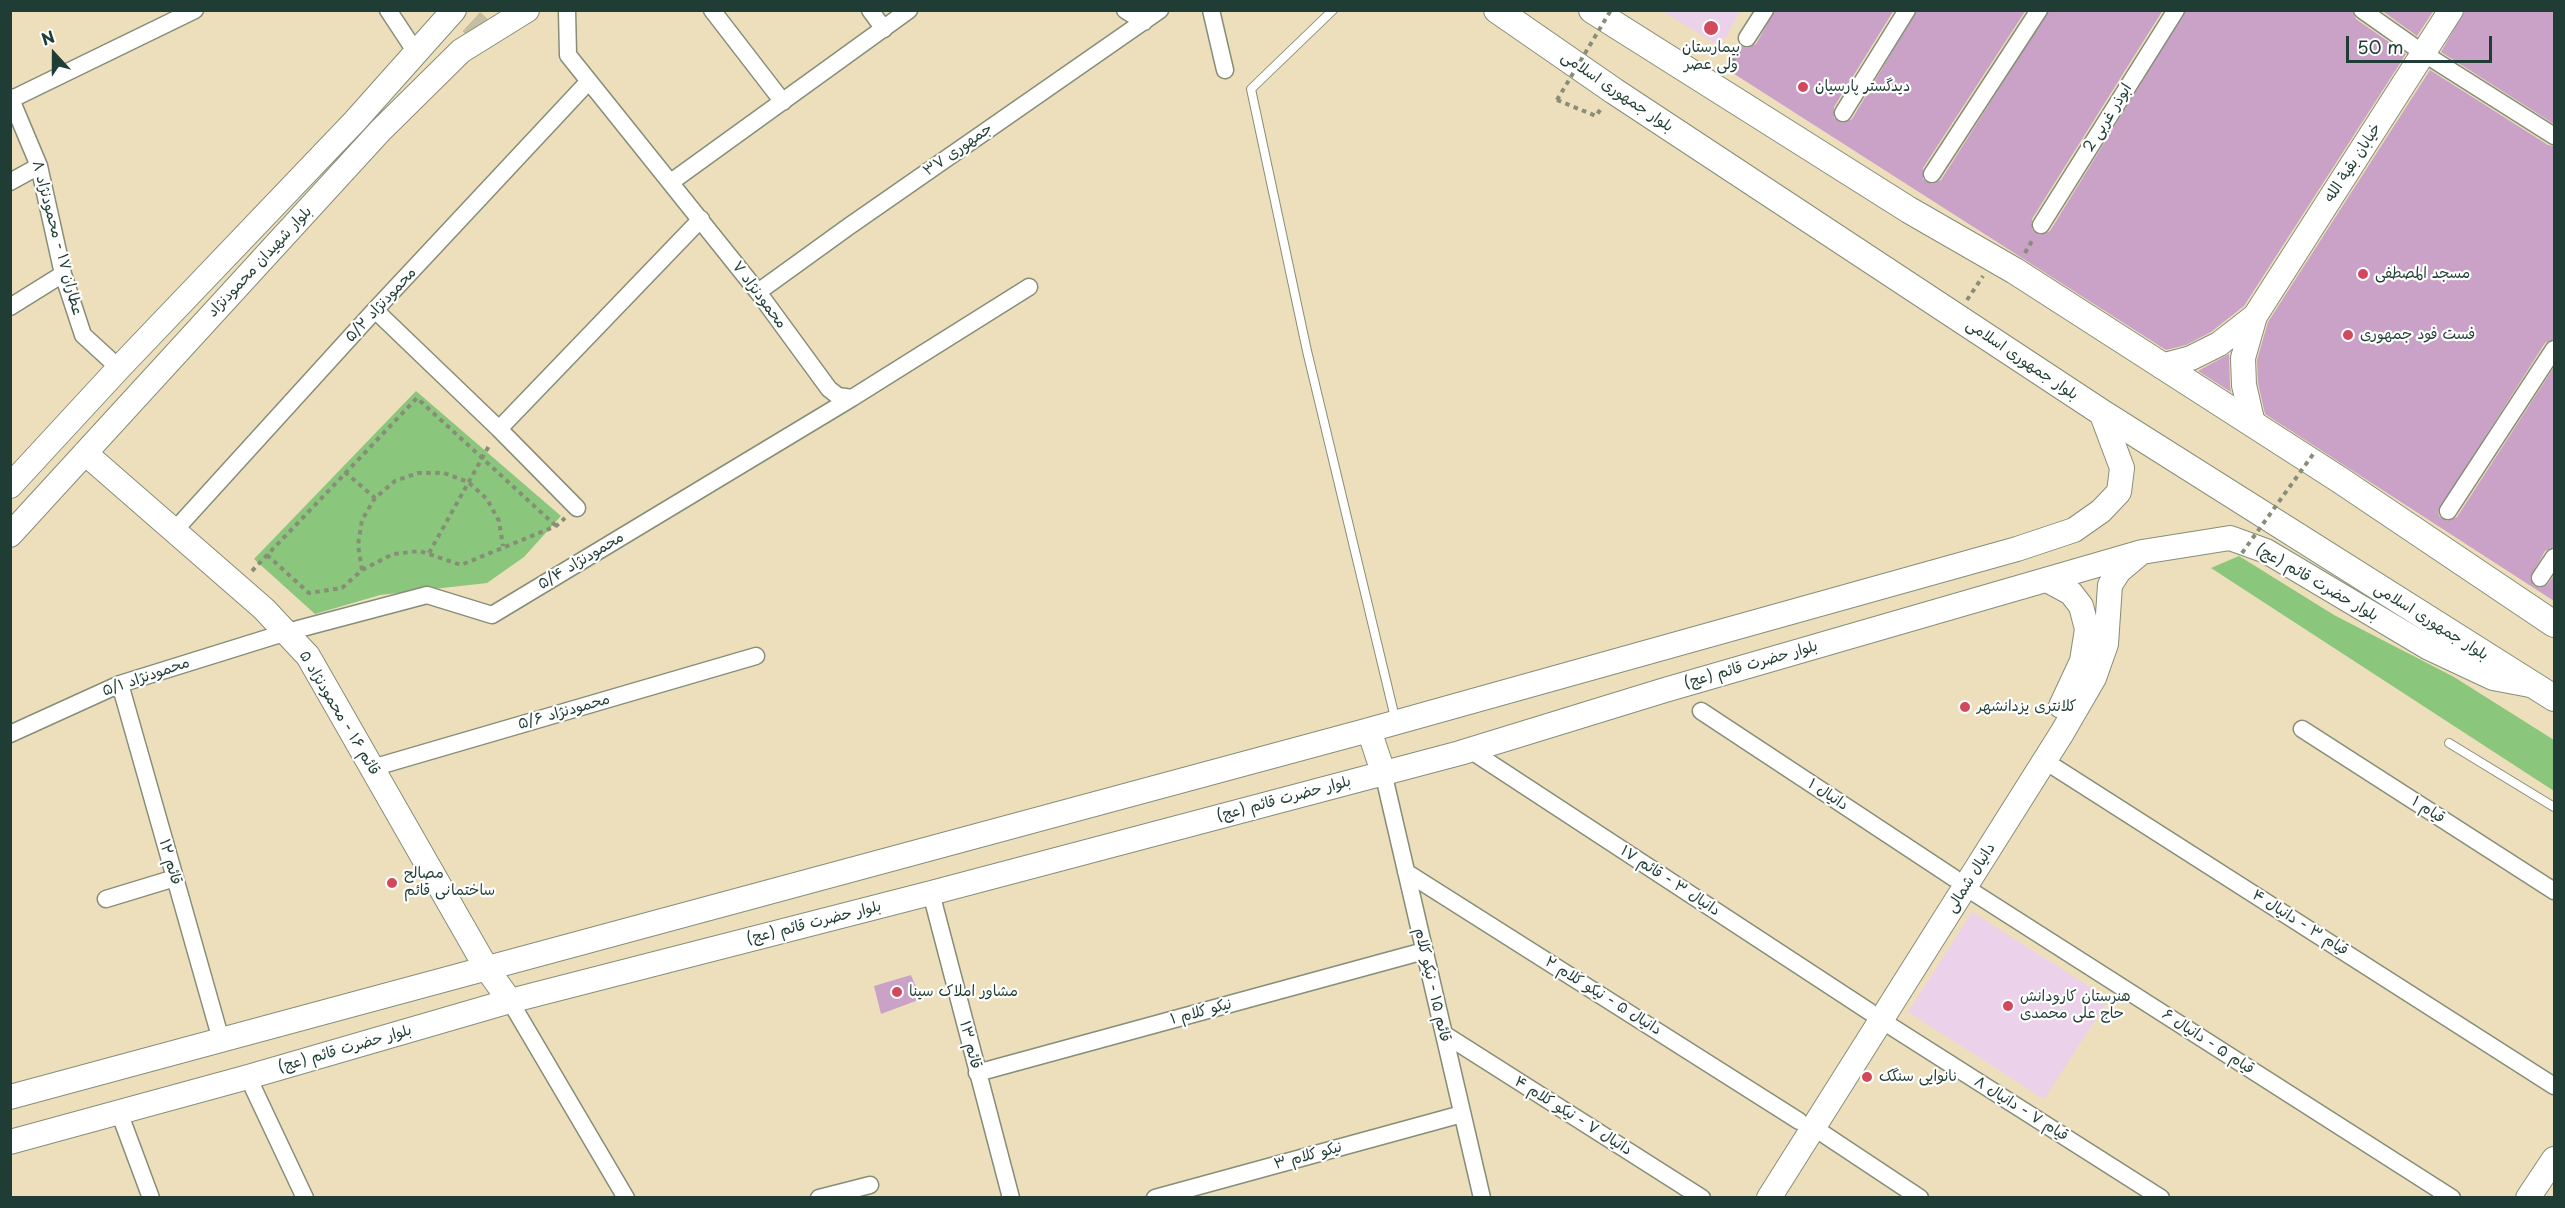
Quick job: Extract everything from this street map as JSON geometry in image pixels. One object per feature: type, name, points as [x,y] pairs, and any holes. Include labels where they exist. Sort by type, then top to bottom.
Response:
[{"type":"main road","name":"بلوار شهیدان محمودنژاد","points":[[10,486],[417,54],[454,10]]},
{"type":"main road","name":"بلوار شهیدان محمودنژاد","points":[[10,535],[380,131],[461,51],[527,10]]},
{"type":"main road","name":"بلوار جمهوری اسلامی","points":[[1497,10],[1614,91],[2101,412],[2554,698]]},
{"type":"main road","points":[[1592,10],[1909,210],[2004,265],[2354,489],[2554,624]]},
{"type":"main road","name":"خیابان بقیة الله","points":[[2253,424],[2244,385],[2243,358],[2255,316],[2451,10]]},
{"type":"main road","name":"خیابان بقیة الله","points":[[2162,366],[2191,358],[2218,344],[2255,316]]},
{"type":"main road","points":[[10,1097],[1369,730],[2017,549],[2074,530],[2102,511],[2119,492],[2122,468],[2101,412]]},
{"type":"main road","name":"قائم ۱۶ - محمودنژاد ۵","points":[[85,453],[238,586],[287,632],[308,656],[487,969],[510,1001]]},
{"type":"main road","name":"بلوار حضرت قائم (عج)","points":[[10,1142],[249,1077],[510,1001],[931,893],[1470,750],[1665,690],[2142,552],[2230,538],[2266,551],[2429,648],[2493,678],[2531,685]]},
{"type":"main road","name":"دانیال شمالی","points":[[1751,1197],[1806,1124],[1875,1016],[1960,882],[2051,727],[2076,693],[2094,678],[2106,644],[2110,585],[2119,571],[2142,552]]},
{"type":"main road","name":"دانیال شمالی","points":[[1960,882],[2045,761],[2076,693],[2087,629],[2081,606],[2071,592],[2046,580]]},
{"type":"main road","points":[[1369,730],[1383,772]]},
{"type":"main road","name":"دانیال شمالی","points":[[1769,1197],[1806,1124]]},
{"type":"main road","points":[[2528,1197],[2554,1159]]},
{"type":"street","points":[[11,98],[195,10]]},
{"type":"street","points":[[388,10],[417,54]]},
{"type":"street","name":"محمودنژاد ۷","points":[[567,10],[568,55],[758,292],[829,389],[838,396],[852,398]]},
{"type":"street","points":[[712,10],[783,102]]},
{"type":"street","points":[[870,10],[884,29]]},
{"type":"street","points":[[671,182],[909,10]]},
{"type":"street","points":[[1125,10],[1144,22]]},
{"type":"street","name":"جمهوری ۳۷","points":[[758,292],[848,226],[1160,10]]},
{"type":"street","points":[[1211,10],[1225,70]]},
{"type":"street","points":[[1747,38],[1765,10]]},
{"type":"street","points":[[1843,113],[1907,10]]},
{"type":"street","points":[[1932,174],[2039,10]]},
{"type":"street","name":"ابوذر غربی 2","points":[[2041,225],[2176,10]]},
{"type":"street","points":[[2362,10],[2423,53],[2554,136]]},
{"type":"street","name":"محمودنژاد ۵/۲","points":[[174,531],[375,310],[589,81]]},
{"type":"street","name":"عطاران ۱۷ - محمودنژاد ۸","points":[[11,98],[15,117],[39,166],[63,274],[83,335],[119,368]]},
{"type":"street","points":[[10,182],[39,166]]},
{"type":"street","points":[[499,429],[700,219]]},
{"type":"street","points":[[10,307],[63,274]]},
{"type":"street","points":[[852,398],[1029,286]]},
{"type":"street","points":[[375,310],[499,429],[577,508]]},
{"type":"street","points":[[2448,511],[2554,349]]},
{"type":"street","name":"محمودنژاد ۵/۴","points":[[287,632],[427,595],[492,615],[852,398]]},
{"type":"street","points":[[2540,578],[2554,557]]},
{"type":"street","name":"محمودنژاد ۵/۱","points":[[10,734],[120,684],[287,632]]},
{"type":"street","name":"محمودنژاد ۵/۶","points":[[372,768],[756,656]]},
{"type":"street","name":"قائم ۱۲","points":[[120,684],[221,1040]]},
{"type":"street","name":"دانیال ۱","points":[[1701,711],[1960,882]]},
{"type":"street","name":"قیام ۱","points":[[2302,729],[2554,891]]},
{"type":"street","name":"دانیال ۳ - قائم ۱۷","points":[[1470,750],[1875,1016]]},
{"type":"street","name":"قیام ۳ - دانیال ۴","points":[[2045,761],[2554,1086]]},
{"type":"street","name":"قائم ۱۵ - نیکو کلام","points":[[1383,772],[1482,1197]]},
{"type":"street","name":"دانیال ۵ - نیکو کلام ۲","points":[[1406,872],[1920,1197]]},
{"type":"street","points":[[106,899],[175,878]]},
{"type":"street","name":"قیام ۵ - دانیال ۶","points":[[1960,882],[2452,1197]]},
{"type":"street","name":"قائم ۱۳","points":[[931,893],[1011,1197]]},
{"type":"street","name":"نیکو کلام ۱","points":[[977,1073],[1425,951]]},
{"type":"street","points":[[510,1001],[626,1197]]},
{"type":"street","name":"قیام ۷ - دانیال ۸","points":[[1875,1016],[2161,1197]]},
{"type":"street","name":"دانیال ۷ - نیکو کلام ۴","points":[[1444,1034],[1702,1197]]},
{"type":"street","points":[[249,1077],[305,1197]]},
{"type":"street","points":[[119,1112],[151,1197]]},
{"type":"street","name":"نیکو کلام ۳","points":[[1155,1197],[1462,1114]]},
{"type":"street","points":[[819,1197],[870,1185]]},
{"type":"lane","points":[[1333,10],[1251,89],[1306,351],[1396,722]]},
{"type":"lane","points":[[2449,743],[2554,807]]},
{"type":"path","points":[[1596,116],[1557,100],[1611,10]]},
{"type":"path","points":[[1715,86],[1747,38]]},
{"type":"path","points":[[1957,316],[2041,225]]},
{"type":"path","points":[[238,586],[417,398],[556,526]]},
{"type":"path","points":[[429,554],[499,429]]},
{"type":"path","points":[[2242,553],[2314,453]]},
{"type":"path","points":[[345,472],[375,498]]},
{"type":"path","points":[[362,570],[358,545],[362,520],[375,498],[394,482],[418,473],[444,473],[468,482],[487,499],[495,513],[499,521],[503,546]]},
{"type":"path","points":[[267,555],[309,593],[342,588],[362,570],[393,554],[420,551],[461,565],[556,526],[577,508]]},
{"type":"shaded area","name":"بیمارستان ولی عصر","points":[[1662,11],[1741,11],[1720,46]]},
{"type":"shaded area","name":"هنرستان کارودانش حاج علی محمدی","points":[[1972,912],[2109,999],[2044,1099],[1908,1012]]},
{"type":"green space","points":[[416,391],[561,516],[524,557],[487,583],[380,595],[315,614],[254,559]]},
{"type":"green space","points":[[2239,556],[2334,615],[2454,677],[2554,740],[2554,791],[2211,568]]},
{"type":"building","points":[[1775,10],[1894,10],[1834,107],[1834,118],[1843,123],[1852,119],[1917,10],[2026,10],[1923,168],[1923,179],[1932,184],[1941,180],[2049,10],[2163,10],[2032,219],[2032,229],[2040,235],[2050,231],[2186,10],[2352,10],[2356,19],[2406,54],[2244,306],[2211,332],[2186,345],[2166,350],[1728,70],[1741,46],[1747,48],[1756,44]]},
{"type":"building","points":[[2381,10],[2434,10],[2417,36]]},
{"type":"building","points":[[2465,10],[2554,10],[2554,124],[2441,52]]},
{"type":"building","points":[[2430,70],[2548,145],[2554,146],[2554,339],[2545,343],[2438,511],[2439,516],[2447,521],[2457,517],[2554,367],[2554,547],[2545,551],[2530,578],[2534,586],[2540,588],[2548,584],[2554,575],[2554,601],[2265,414],[2258,383],[2257,360],[2268,322]]},
{"type":"building","points":[[2229,354],[2230,386],[2231,392],[2198,371]]},
{"type":"building","name":"مشاور املاک سینا","points":[[911,975],[921,999],[881,1014],[874,986]]},
{"type":"tunnel","points":[[472,40],[500,10]]},
{"type":"place","name":"بیمارستان ولی عصر","points":[[1711,28]]},
{"type":"place","name":"دیدگستر پارسیان","points":[[1803,87]]},
{"type":"place","name":"مسجد المصطفی","points":[[2363,274]]},
{"type":"place","name":"فست فود جمهوری","points":[[2348,335]]},
{"type":"place","name":"کلانتری یزدانشهر","points":[[1965,707]]},
{"type":"place","name":"مصالح ساختمانی قائم","points":[[392,883]]},
{"type":"place","name":"مشاور املاک سینا","points":[[897,992]]},
{"type":"place","name":"هنرستان کارودانش حاج علی محمدی","points":[[2008,1006]]},
{"type":"place","name":"نانوایی سنگک","points":[[1867,1077]]}]
